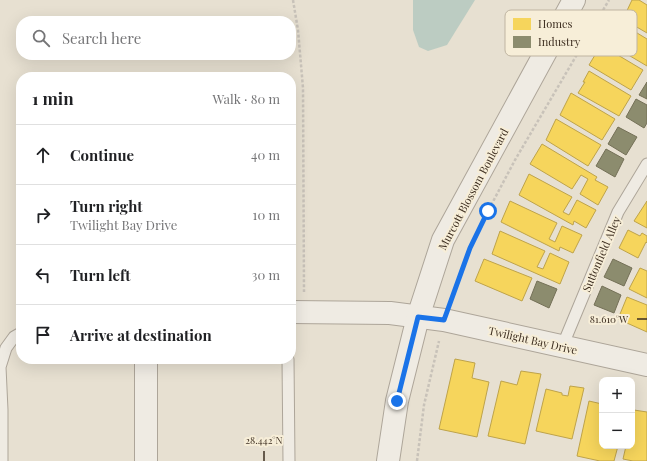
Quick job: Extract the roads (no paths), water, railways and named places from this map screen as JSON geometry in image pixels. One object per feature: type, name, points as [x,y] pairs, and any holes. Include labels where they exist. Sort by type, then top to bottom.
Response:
[{"type":"street","name":"Murcott Blossom Boulevard","points":[[569,10],[574,0]]},
{"type":"street","name":"Murcott Blossom Boulevard","points":[[388,461],[397,401],[418,317],[443,240],[543,56]]},
{"type":"street","name":"Twilight Bay Drive","points":[[298,305],[390,313],[444,320],[647,365]]},
{"type":"street","points":[[146,364],[146,461]]},
{"type":"lane","name":"Suttonfield Alley","points":[[562,347],[618,212],[647,164]]},
{"type":"lane","points":[[2,461],[0,367],[6,348],[16,336]]},
{"type":"lane","points":[[288,364],[289,461]]}]
